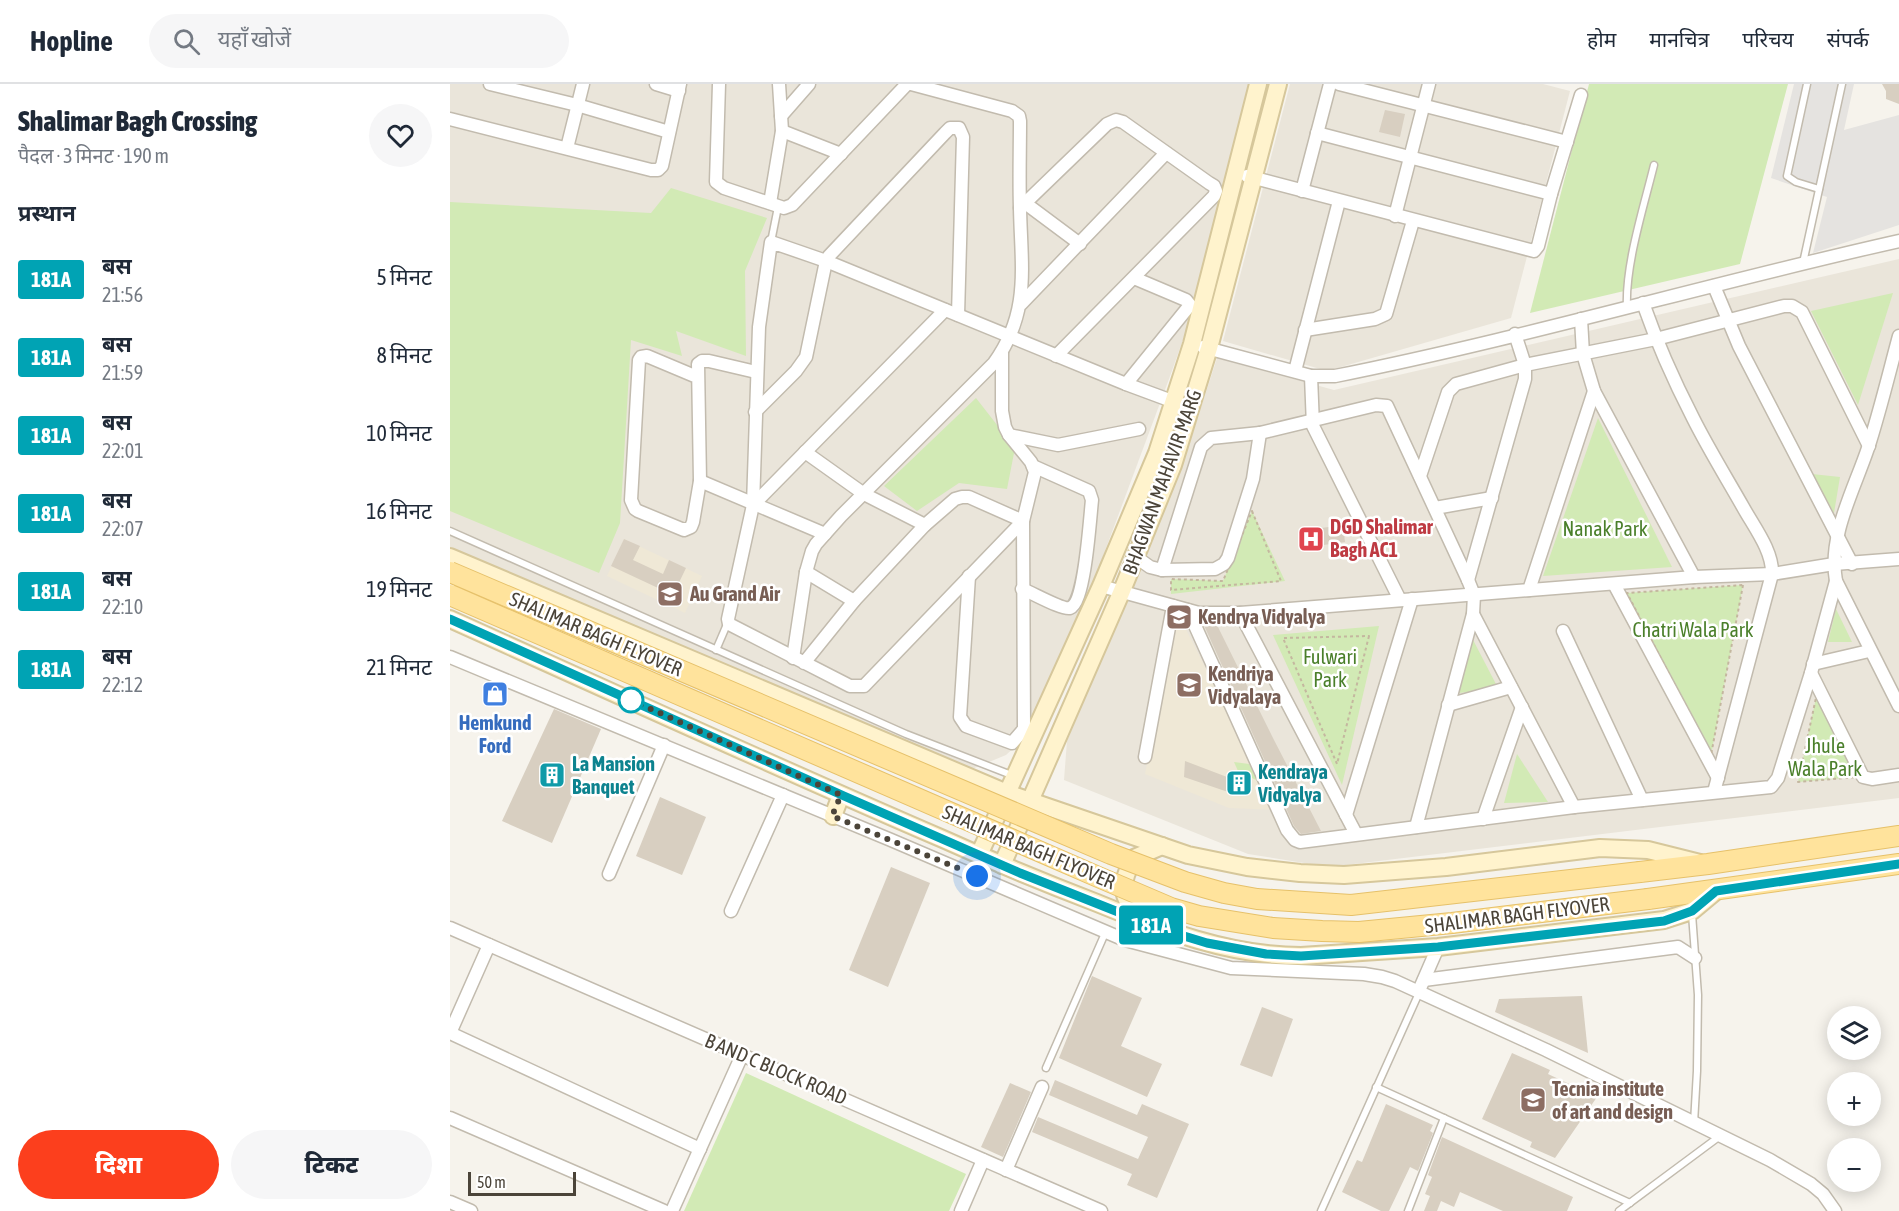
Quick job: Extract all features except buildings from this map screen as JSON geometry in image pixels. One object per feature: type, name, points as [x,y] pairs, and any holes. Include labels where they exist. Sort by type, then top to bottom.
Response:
[{"type":"main road","name":"SHALIMAR BAGH FLYOVER","points":[[450,572],[1111,854],[1185,882],[1224,893],[1257,899],[1351,905],[1708,864],[1899,836]]},
{"type":"main road","name":"SHALIMAR BAGH FLYOVER","points":[[450,595],[1171,908],[1199,916],[1273,928],[1359,932],[1716,891],[1892,865]]},
{"type":"street","points":[[490,84],[577,105],[669,132]]},
{"type":"street","points":[[567,148],[583,84]]},
{"type":"street","points":[[450,119],[658,170],[662,166],[680,87],[656,84]]},
{"type":"street","points":[[719,84],[716,182],[724,188],[784,208],[792,205],[909,84],[1012,111],[1020,121],[1023,274],[1021,304],[1009,336],[1002,353],[994,363],[825,534],[812,551],[806,572],[799,661]]},
{"type":"street","points":[[774,205],[782,131],[779,84]]},
{"type":"street","points":[[781,116],[809,84]]},
{"type":"street","name":"BHAGWAN MAHAVIR MARG","points":[[979,855],[1101,586],[1157,453],[1192,344],[1258,84]]},
{"type":"street","name":"BHAGWAN MAHAVIR MARG","points":[[1002,865],[1121,593],[1173,465],[1209,348],[1278,84]]},
{"type":"street","points":[[1302,191],[1330,84]]},
{"type":"street","points":[[1339,84],[1567,142]]},
{"type":"street","points":[[1395,216],[1429,84]]},
{"type":"street","points":[[1236,173],[1532,252],[1538,246],[1581,95]]},
{"type":"street","points":[[1022,206],[1112,121],[1123,122],[1214,186],[1216,191],[1214,196],[1056,356]]},
{"type":"street","points":[[755,412],[796,371],[806,357],[826,261],[950,128],[959,128],[963,137],[958,315]]},
{"type":"street","points":[[782,131],[841,154]]},
{"type":"street","points":[[1317,133],[1551,194]]},
{"type":"street","points":[[1021,304],[1166,153]]},
{"type":"street","points":[[1295,371],[1339,201]]},
{"type":"street","points":[[1022,206],[1080,244]]},
{"type":"street","points":[[1305,330],[1375,319],[1386,314],[1413,221]]},
{"type":"street","points":[[1192,344],[1311,376],[1325,377],[1581,319],[1899,241]]},
{"type":"street","points":[[1023,521],[864,686],[850,686],[731,626],[728,622],[753,505],[759,327],[771,242],[826,261],[1056,356],[1191,408]]},
{"type":"street","points":[[1126,384],[1190,305],[1186,300],[1134,278]]},
{"type":"street","points":[[1714,286],[1728,321],[1852,564]]},
{"type":"street","points":[[1643,303],[1656,339],[1694,420],[1762,542],[1772,567],[1714,792]]},
{"type":"street","points":[[1420,476],[1448,392],[1463,381],[1525,365],[1656,339],[1784,306],[1798,308],[1802,312],[1869,446]]},
{"type":"street","points":[[753,505],[945,310]]},
{"type":"street","points":[[1581,319],[1583,354],[1594,390],[1694,577]]},
{"type":"street","points":[[1468,580],[1525,380],[1525,365],[1515,334]]},
{"type":"street","points":[[1899,336],[1869,446],[1837,536],[1834,564],[1836,581],[1869,651],[1899,706]]},
{"type":"street","points":[[1002,353],[1003,420],[1009,435],[1034,466],[1089,491],[1092,500],[1082,585],[1074,606],[1065,608],[1022,589]]},
{"type":"street","points":[[697,377],[647,356],[639,360],[631,500],[638,511],[684,530],[688,529],[693,522],[700,481],[698,364],[702,361],[756,372]]},
{"type":"street","points":[[1311,376],[1312,419],[1315,432],[1406,600],[1346,815]]},
{"type":"street","points":[[1529,590],[1594,390]]},
{"type":"street","points":[[1162,570],[1203,443],[1211,438],[1260,433],[1376,405],[1387,406],[1474,595],[1473,614],[1416,827]]},
{"type":"street","points":[[1009,435],[1058,445],[1138,429]]},
{"type":"street","points":[[1136,557],[1150,567],[1162,570],[1215,569],[1224,564],[1228,558],[1253,479],[1260,433]]},
{"type":"street","points":[[805,452],[864,494],[925,525]]},
{"type":"street","points":[[969,576],[960,717],[966,726],[1009,743],[1016,741],[1024,729],[1023,521],[1035,472],[1034,466]]},
{"type":"street","points":[[700,481],[825,534]]},
{"type":"street","points":[[799,661],[925,525],[955,499],[969,497],[1023,521]]},
{"type":"street","points":[[1435,508],[1492,498]]},
{"type":"street","points":[[450,557],[1007,793],[1188,855],[1247,867],[1344,875],[1446,867],[1600,848],[1648,850],[1708,864]]},
{"type":"street","points":[[1101,586],[1199,613],[1240,613],[1694,577],[1772,574],[1834,564],[1899,559]]},
{"type":"street","points":[[450,613],[469,566]]},
{"type":"street","points":[[806,572],[854,602]]},
{"type":"street","points":[[1188,610],[1290,836],[1300,842],[1574,807],[1771,787],[1775,783],[1812,668],[1836,581]]},
{"type":"street","points":[[1614,584],[1718,778]]},
{"type":"street","points":[[1145,757],[1173,606]]},
{"type":"street","points":[[1240,613],[1356,834]]},
{"type":"street","points":[[1473,614],[1574,807]]},
{"type":"street","points":[[450,619],[1002,865],[1144,922],[1207,943],[1285,956],[1438,947],[1664,921],[1687,913],[1716,891]]},
{"type":"street","points":[[1563,631],[1642,800]]},
{"type":"street","points":[[1812,668],[1869,651]]},
{"type":"street","points":[[450,657],[1139,945],[1215,966],[1248,970],[1374,975],[1395,981],[1546,1050],[1770,1160],[1811,1184],[1823,1194],[1835,1211]]},
{"type":"street","points":[[1812,668],[1863,777],[1872,779],[1899,776]]},
{"type":"street","points":[[1448,705],[1511,687]]},
{"type":"street","points":[[1483,819],[1522,707]]},
{"type":"street","points":[[609,874],[664,746]]},
{"type":"street","points":[[732,911],[783,795]]},
{"type":"street","points":[[832,816],[841,795]]},
{"type":"street","points":[[1144,922],[1129,907],[1124,894],[1123,881],[1134,858],[1162,846]]},
{"type":"street","name":"B AND C BLOCK ROAD","points":[[450,928],[1101,1211]]},
{"type":"street","points":[[1200,961],[1207,943]]},
{"type":"street","points":[[489,945],[450,1033],[700,1149]]},
{"type":"street","points":[[1419,993],[1438,947]]},
{"type":"street","points":[[1424,980],[1678,947],[1695,958]]},
{"type":"street","points":[[672,1211],[742,1055]]},
{"type":"street","points":[[1006,1170],[1042,1088]]},
{"type":"street","points":[[450,1118],[664,1211]]},
{"type":"street","points":[[962,1211],[983,1160]]},
{"type":"street","points":[[450,1202],[471,1211]]},
{"type":"lane","points":[[1807,84],[1787,176],[1796,182],[1819,189]]},
{"type":"lane","points":[[1803,263],[1842,84]]},
{"type":"lane","points":[[1627,307],[1636,240],[1654,165]]},
{"type":"lane","points":[[771,242],[774,205]]},
{"type":"lane","points":[[450,531],[906,734],[1015,776]]},
{"type":"lane","points":[[716,650],[728,622]]},
{"type":"lane","points":[[1687,913],[1695,958],[1698,1035],[1694,1123]]},
{"type":"lane","points":[[1046,1068],[1106,931]]},
{"type":"lane","points":[[1321,1211],[1419,993]]},
{"type":"lane","points":[[1376,1088],[1630,1203]]},
{"type":"lane","points":[[1408,1211],[1444,1118]]},
{"type":"lane","points":[[1619,1211],[1720,1136]]},
{"type":"path","points":[[1743,585],[1711,754],[1648,634],[1627,593],[1743,585]]},
{"type":"path","points":[[1369,636],[1337,764],[1287,649],[1283,638],[1369,636]]},
{"type":"path","points":[[1817,693],[1842,745],[1857,777],[1798,782],[1817,693]]},
{"type":"shaded area","points":[[450,84],[1252,84],[1199,295],[1169,379],[1099,567],[1033,718],[1019,743],[1006,755],[972,769],[450,547]]},
{"type":"shaded area","points":[[1290,84],[1543,84],[1570,91],[1511,318],[1327,371],[1223,341]]},
{"type":"shaded area","points":[[1794,84],[1854,84],[1844,130],[1899,115],[1899,225],[1813,253],[1827,197],[1771,178]]},
{"type":"shaded area","points":[[1899,259],[1899,798],[1329,867],[1248,854],[1064,780],[1067,741],[1182,467],[1217,358],[1334,390]]},
{"type":"shaded area","name":"Au Grand Air","points":[[624,539],[702,576],[685,613],[607,576]]},
{"type":"shaded area","name":"Kendriya Vidyalaya","points":[[1177,612],[1278,810],[1229,808],[1145,774]]},
{"type":"green space","points":[[1589,84],[1788,84],[1740,264],[1530,313]]},
{"type":"green space","points":[[671,188],[767,218],[745,271],[746,356],[676,331],[682,356],[631,340],[620,523],[599,573],[450,511],[450,202],[651,213]]},
{"type":"green space","points":[[1893,293],[1858,405],[1811,311]]},
{"type":"green space","points":[[976,398],[1015,448],[1007,489],[959,483],[917,511],[884,486]]},
{"type":"green space","name":"Nanak Park","points":[[1598,418],[1672,567],[1543,576]]},
{"type":"green space","points":[[1812,474],[1840,477],[1834,513]]},
{"type":"green space","points":[[1252,511],[1285,581],[1171,594],[1171,579],[1223,581]]},
{"type":"green space","name":"Chatri Wala Park","points":[[1743,585],[1711,755],[1627,593]]},
{"type":"green space","points":[[1836,609],[1852,642],[1828,642]]},
{"type":"green space","name":"Fulwari Park","points":[[1379,626],[1342,785],[1273,635]]},
{"type":"green space","points":[[1471,636],[1498,688],[1459,693]]},
{"type":"green space","name":"Jhule Wala Park","points":[[1817,693],[1857,777],[1798,782]]},
{"type":"green space","points":[[1517,754],[1548,802],[1504,803]]},
{"type":"green space","points":[[1234,762],[1249,764],[1258,781],[1238,771]]},
{"type":"green space","points":[[746,1073],[966,1174],[949,1211],[684,1211]]},
{"type":"bus line","name":"181A","points":[[450,619],[1020,873],[1161,929],[1228,948],[1266,954],[1301,956],[1438,947],[1664,921],[1692,911],[1716,891],[1899,864]]},
{"type":"place","name":"DGD Shalimar Bagh AC1","points":[[1311,539]]},
{"type":"place","name":"Au Grand Air","points":[[670,594]]},
{"type":"place","name":"Kendrya Vidyalya","points":[[1179,617]]},
{"type":"place","name":"Kendriya Vidyalaya","points":[[1189,685]]},
{"type":"place","name":"Hemkund Ford","points":[[495,694]]},
{"type":"place","name":"La Mansion Banquet","points":[[552,775]]},
{"type":"place","name":"Kendraya Vidyalya","points":[[1239,783]]},
{"type":"place","name":"Tecnia institute of art and design","points":[[1533,1100]]},
{"type":"route","points":[[631,700],[841,795],[832,816],[977,876]]}]
